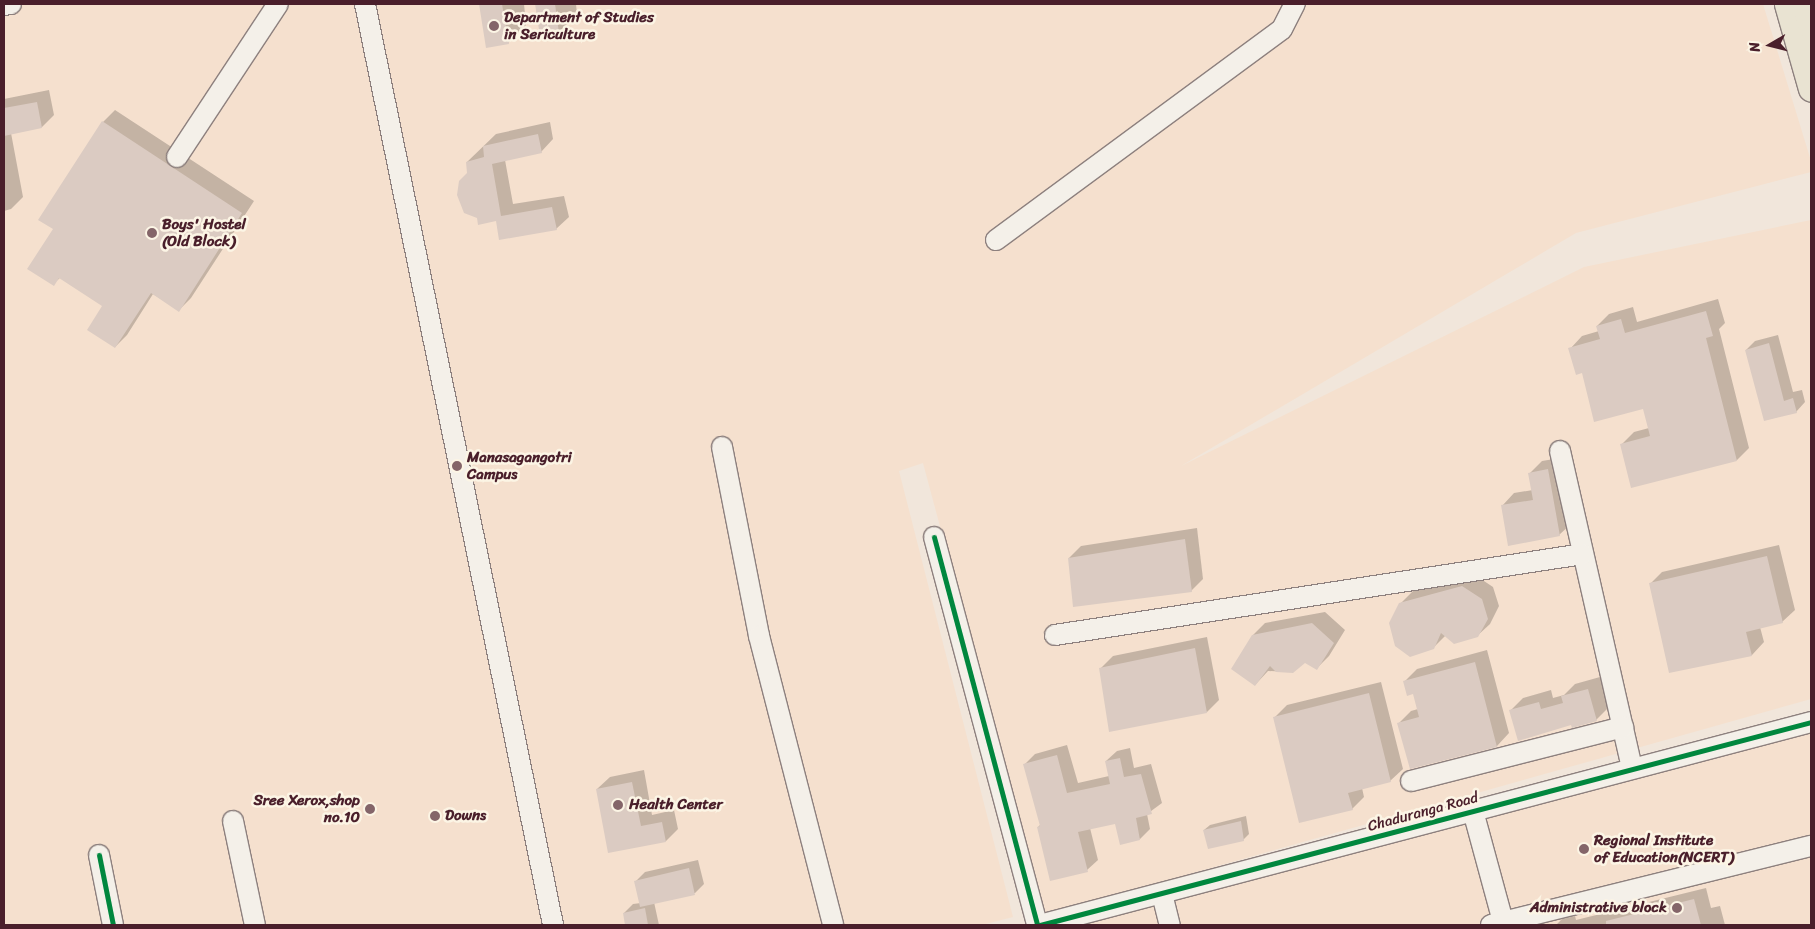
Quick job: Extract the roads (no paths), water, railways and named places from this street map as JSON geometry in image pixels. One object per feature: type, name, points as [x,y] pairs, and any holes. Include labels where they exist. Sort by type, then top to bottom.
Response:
[{"type":"main road","points":[[1787,4],[1811,89]]},
{"type":"main road","points":[[1805,4],[1811,26]]},
{"type":"street","points":[[4,5],[11,4]]},
{"type":"street","points":[[177,157],[278,4]]},
{"type":"street","points":[[366,4],[553,925]]},
{"type":"street","points":[[996,240],[1282,29],[1295,4]]},
{"type":"street","points":[[722,447],[759,636],[833,925]]},
{"type":"street","points":[[1560,451],[1632,768]]},
{"type":"street","points":[[934,537],[1039,925]]},
{"type":"street","points":[[1055,635],[1583,554]]},
{"type":"street","name":"Chaduranga Road","points":[[1039,925],[1811,722]]},
{"type":"street","points":[[1411,781],[1623,727]]},
{"type":"street","points":[[1473,812],[1499,924],[1811,846]]},
{"type":"street","points":[[233,821],[255,925]]},
{"type":"street","points":[[99,855],[113,925]]},
{"type":"street","points":[[1162,894],[1170,925]]},
{"type":"place","name":"Department of Studies in Sericulture","points":[[494,26]]},
{"type":"place","name":"Boys' Hostel (Old Block)","points":[[152,233]]},
{"type":"place","name":"Manasagangotri Campus","points":[[457,466]]},
{"type":"place","name":"Health Center","points":[[618,805]]},
{"type":"place","name":"Sree Xerox,shop no.10","points":[[370,809]]},
{"type":"place","name":"Downs","points":[[435,816]]},
{"type":"place","name":"Regional Institute of Education(NCERT)","points":[[1584,849]]},
{"type":"place","name":"Administrative block","points":[[1677,908]]}]
